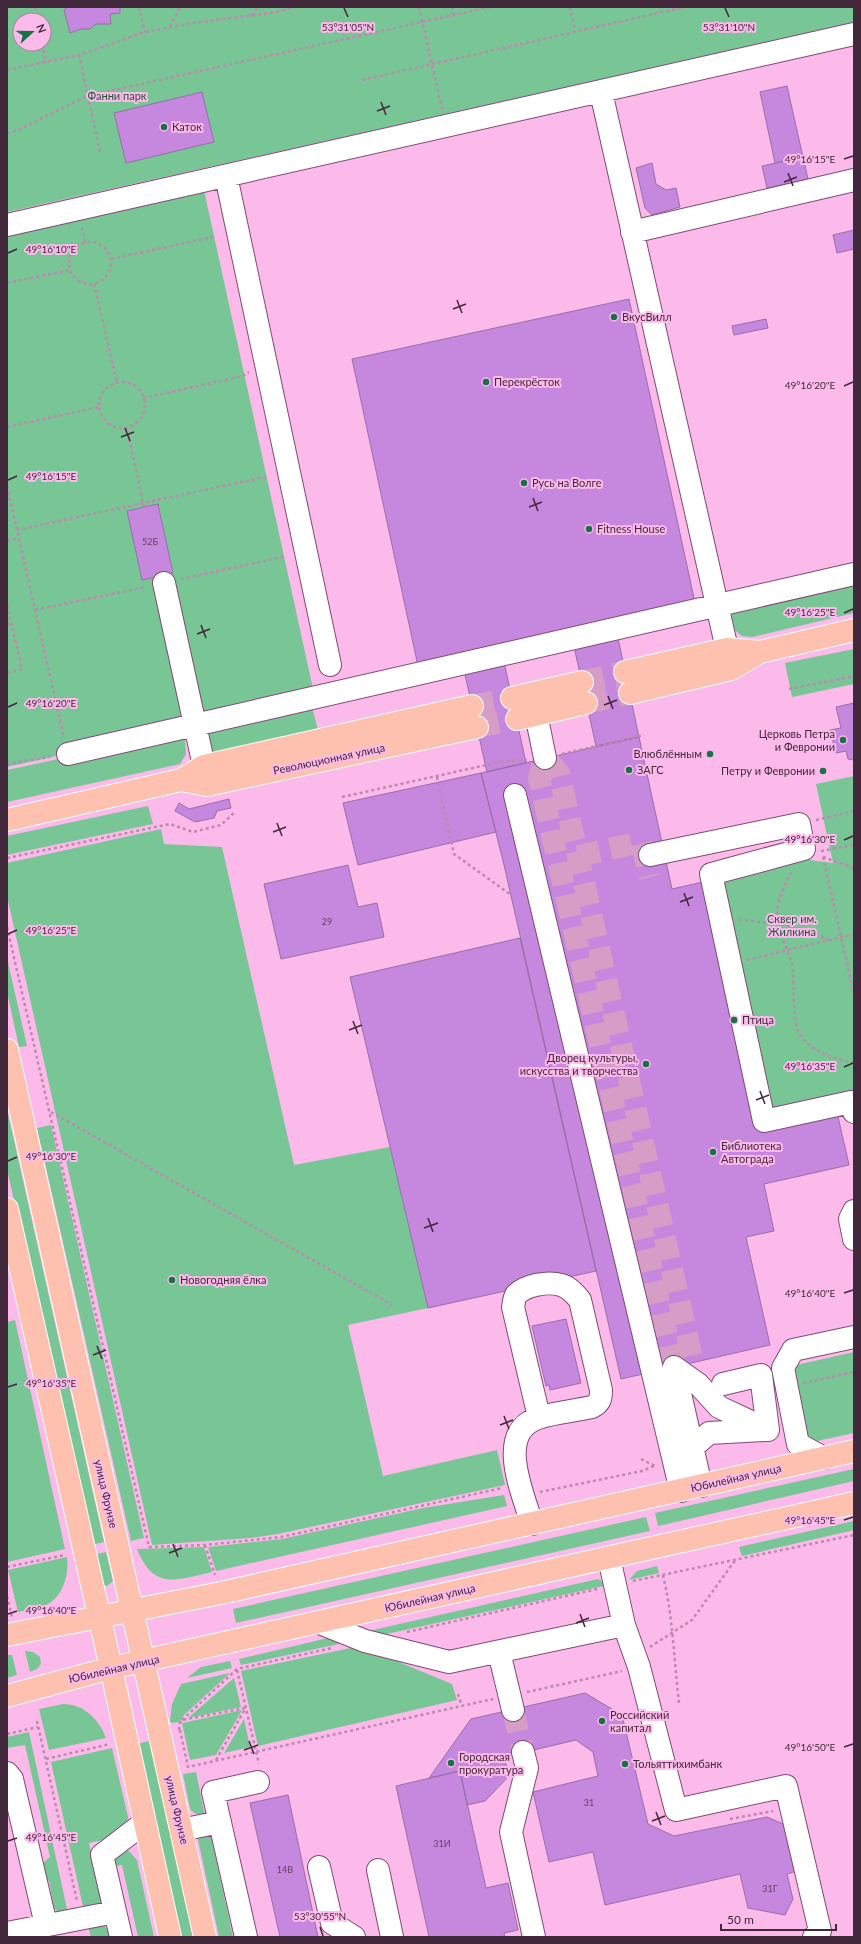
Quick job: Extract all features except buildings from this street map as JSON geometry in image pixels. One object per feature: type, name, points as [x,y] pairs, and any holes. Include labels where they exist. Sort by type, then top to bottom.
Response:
[{"type":"main road","points":[[760,652],[727,649],[628,683],[731,669],[760,652],[854,630]]},
{"type":"main road","points":[[512,698],[582,682]]},
{"type":"main road","points":[[526,717],[586,703]]},
{"type":"main road","name":"Революционная улица","points":[[7,820],[181,780],[204,766],[472,706]]},
{"type":"main road","name":"Революционная улица","points":[[181,780],[207,785],[477,727]]},
{"type":"main road","name":"улица Фрунзе","points":[[7,1050],[144,1661],[170,1732],[181,1830],[205,1937]]},
{"type":"main road","points":[[7,1209],[170,1937]]},
{"type":"main road","name":"Юбилейная улица","points":[[9,1626],[99,1617],[133,1611],[854,1452]]},
{"type":"main road","name":"Юбилейная улица","points":[[7,1696],[111,1668],[320,1623],[854,1503]]},
{"type":"street","points":[[7,225],[854,34]]},
{"type":"street","points":[[601,92],[727,649]]},
{"type":"street","points":[[226,176],[330,665]]},
{"type":"street","points":[[632,232],[854,180]]},
{"type":"street","points":[[68,754],[854,574]]},
{"type":"street","points":[[164,583],[204,766]]},
{"type":"street","points":[[526,717],[545,758]]},
{"type":"street","points":[[515,795],[652,1372],[663,1460],[691,1489]]},
{"type":"street","points":[[650,855],[799,824],[804,849],[812,852]]},
{"type":"street","points":[[812,852],[711,874],[764,1120],[851,1102],[854,1111]]},
{"type":"street","points":[[854,1211],[850,1219],[854,1239]]},
{"type":"street","points":[[532,1524],[520,1484],[514,1457],[515,1444],[520,1431],[530,1422],[539,1417],[592,1407],[599,1404],[601,1398],[601,1390],[580,1300],[572,1292],[561,1285],[538,1285],[524,1289],[515,1296],[513,1307],[539,1417]]},
{"type":"street","points":[[798,1444],[783,1368],[794,1350],[854,1337]]},
{"type":"street","points":[[693,1362],[709,1433]]},
{"type":"street","points":[[691,1489],[693,1447],[674,1366],[698,1384],[719,1407],[798,1444],[824,1458]]},
{"type":"street","points":[[723,1384],[761,1375],[768,1430]]},
{"type":"street","points":[[693,1447],[709,1433],[768,1430]]},
{"type":"street","points":[[609,1558],[624,1625],[639,1667],[676,1810],[786,1786],[820,1931],[814,1937]]},
{"type":"street","points":[[320,1623],[365,1641],[449,1662],[624,1625]]},
{"type":"street","points":[[499,1652],[511,1703]]},
{"type":"street","points":[[523,1752],[527,1768],[511,1832],[534,1937]]},
{"type":"street","points":[[7,1772],[12,1779],[46,1925]]},
{"type":"street","points":[[246,1937],[213,1792],[258,1774]]},
{"type":"street","points":[[121,1937],[102,1855],[145,1822]]},
{"type":"street","points":[[181,1830],[220,1822]]},
{"type":"street","points":[[319,1867],[332,1923],[354,1937]]},
{"type":"street","points":[[378,1870],[392,1937]]},
{"type":"street","points":[[7,1933],[115,1912]]},
{"type":"path","points":[[139,7],[145,32]]},
{"type":"path","points":[[170,27],[180,7]]},
{"type":"path","points":[[251,16],[258,7]]},
{"type":"path","points":[[7,70],[79,55],[145,32],[277,12],[293,7]]},
{"type":"path","points":[[419,7],[446,127]]},
{"type":"path","points":[[452,7],[454,15]]},
{"type":"path","points":[[7,133],[16,131],[87,96],[490,7]]},
{"type":"path","points":[[570,7],[575,32]]},
{"type":"path","points":[[362,80],[685,7]]},
{"type":"path","points":[[44,52],[46,62]]},
{"type":"path","points":[[79,55],[100,152]]},
{"type":"path","points":[[212,230],[215,244]]},
{"type":"path","points":[[111,259],[213,236]]},
{"type":"path","points":[[85,242],[100,244],[111,259],[109,274],[94,284],[88,284],[77,280],[70,270],[69,264],[72,253],[75,248],[85,242]]},
{"type":"path","points":[[7,283],[70,270]]},
{"type":"path","points":[[94,284],[117,383]]},
{"type":"path","points":[[143,398],[243,375],[265,360]]},
{"type":"path","points":[[241,368],[245,383]]},
{"type":"path","points":[[124,382],[136,387],[143,398],[144,405],[142,416],[133,425],[127,428],[114,426],[108,423],[104,419],[99,407],[102,394],[111,385],[117,383],[124,382]]},
{"type":"path","points":[[7,427],[99,407]]},
{"type":"path","points":[[127,428],[144,507]]},
{"type":"path","points":[[264,469],[267,483]]},
{"type":"path","points":[[17,530],[265,476]]},
{"type":"path","points":[[7,486],[68,754],[7,764]]},
{"type":"path","points":[[7,541],[19,538]]},
{"type":"path","points":[[284,559],[282,551],[284,565]]},
{"type":"path","points":[[7,605],[22,669],[7,673]]},
{"type":"path","points":[[7,625],[11,623]]},
{"type":"path","points":[[789,689],[854,676]]},
{"type":"path","points":[[342,797],[500,762],[545,758],[644,735]]},
{"type":"path","points":[[437,777],[454,854],[511,895]]},
{"type":"path","points":[[799,824],[854,811]]},
{"type":"path","points":[[7,858],[170,824],[193,832],[220,825],[236,812]]},
{"type":"path","points":[[854,845],[812,852],[781,896],[777,912],[779,924],[793,968],[794,1010],[800,1035],[814,1050],[854,1063]]},
{"type":"path","points":[[812,852],[854,868]]},
{"type":"path","points":[[823,857],[843,937],[854,994]]},
{"type":"path","points":[[720,918],[792,925],[814,931],[829,940]]},
{"type":"path","points":[[7,927],[149,1547],[205,1545],[281,1537],[520,1484],[535,1493],[642,1471],[663,1460]]},
{"type":"path","points":[[730,964],[854,934]]},
{"type":"path","points":[[50,1112],[392,1305]]},
{"type":"path","points":[[787,1387],[854,1372]]},
{"type":"path","points":[[404,1632],[615,1586],[663,1574],[854,1535]]},
{"type":"path","points":[[205,1545],[216,1575]]},
{"type":"path","points":[[7,1567],[65,1555]]},
{"type":"path","points":[[335,1648],[237,1669],[170,1732],[188,1766],[462,1706],[511,1703],[639,1667],[645,1651],[692,1620],[736,1559]]},
{"type":"path","points":[[663,1574],[673,1633],[679,1703]]},
{"type":"path","points":[[7,1596],[9,1626]]},
{"type":"path","points":[[237,1669],[256,1752],[258,1774]]},
{"type":"path","points":[[458,1694],[462,1706]]},
{"type":"path","points":[[182,1720],[245,1708]]},
{"type":"path","points":[[216,1760],[245,1708]]},
{"type":"path","points":[[37,1721],[81,1918]]},
{"type":"path","points":[[7,1734],[38,1727]]},
{"type":"path","points":[[46,1759],[111,1744]]},
{"type":"green space","name":"Фанни парк","points":[[7,7],[854,7],[854,23],[7,212]]},
{"type":"green space","points":[[202,181],[315,698],[7,767],[7,225]]},
{"type":"green space","points":[[854,580],[854,613],[752,637],[742,636],[732,628],[729,612]]},
{"type":"green space","points":[[854,649],[854,684],[792,697],[785,663]]},
{"type":"green space","points":[[311,703],[319,734],[221,756],[209,753],[199,728]]},
{"type":"green space","points":[[184,732],[186,754],[180,764],[7,802],[7,770]]},
{"type":"green space","name":"Сквер им. Жилкина","points":[[854,776],[854,1096],[769,1115],[720,879],[803,859],[833,863],[816,784]]},
{"type":"green space","points":[[148,806],[153,824],[7,855],[7,836]]},
{"type":"green space","points":[[161,829],[164,844],[222,847],[294,1165],[390,1147],[428,1308],[348,1325],[383,1476],[497,1450],[505,1485],[278,1534],[250,1538],[152,1545],[7,896],[7,863]]},
{"type":"green space","points":[[7,958],[27,1046],[19,1047],[7,992]]},
{"type":"green space","points":[[7,1109],[104,1542],[91,1545],[7,1169]]},
{"type":"green space","points":[[51,1125],[144,1538],[131,1541],[37,1128]]},
{"type":"green space","points":[[15,1320],[65,1549],[7,1562],[7,1322]]},
{"type":"green space","points":[[854,1352],[854,1433],[808,1443],[792,1366]]},
{"type":"green space","points":[[854,1469],[854,1481],[658,1526],[655,1513]]},
{"type":"green space","points":[[504,1495],[507,1506],[216,1571],[208,1547],[282,1539],[423,1508]]},
{"type":"green space","points":[[646,1517],[650,1531],[236,1623],[233,1609]]},
{"type":"green space","points":[[854,1521],[854,1530],[742,1556],[739,1547]]},
{"type":"green space","points":[[204,1547],[212,1572],[177,1579],[159,1577],[151,1571],[137,1549]]},
{"type":"green space","points":[[106,1552],[113,1581],[107,1586],[103,1585],[93,1555]]},
{"type":"green space","points":[[67,1557],[66,1577],[62,1589],[58,1595],[45,1606],[18,1612],[8,1570]]},
{"type":"green space","points":[[657,1566],[659,1573],[629,1580],[637,1571]]},
{"type":"green space","points":[[598,1579],[608,1585],[373,1637],[364,1632]]},
{"type":"green space","points":[[328,1638],[335,1638],[348,1642],[241,1665],[239,1659]]},
{"type":"green space","points":[[360,1646],[452,1684],[457,1700],[258,1746],[241,1671]]},
{"type":"green space","points":[[25,1651],[33,1652],[40,1657],[41,1664],[37,1669],[30,1672]]},
{"type":"green space","points":[[7,1655],[12,1655],[17,1675],[7,1678]]},
{"type":"green space","points":[[230,1661],[232,1668],[187,1678],[201,1667]]},
{"type":"green space","points":[[230,1673],[184,1715],[180,1722],[172,1723],[170,1721],[172,1704],[181,1684]]},
{"type":"green space","points":[[234,1678],[241,1707],[188,1718]]},
{"type":"green space","points":[[63,1704],[78,1707],[90,1714],[103,1731],[106,1738],[49,1750],[39,1709]]},
{"type":"green space","points":[[242,1710],[216,1755],[190,1760],[182,1723]]},
{"type":"green space","points":[[244,1719],[250,1747],[224,1753]]},
{"type":"green space","points":[[29,1732],[68,1914],[59,1913],[54,1908],[49,1881],[46,1879],[42,1864],[50,1857],[25,1745],[7,1748],[7,1737]]},
{"type":"green space","points":[[149,1741],[193,1937],[180,1937],[137,1744]]},
{"type":"green space","points":[[112,1748],[128,1817],[126,1824],[119,1833],[108,1839],[89,1843],[102,1901],[101,1904],[84,1911],[51,1762]]},
{"type":"green space","points":[[196,1772],[205,1816],[194,1813],[190,1809],[183,1774]]},
{"type":"green space","points":[[209,1833],[211,1836],[233,1937],[219,1937],[197,1835]]},
{"type":"green space","points":[[121,1850],[128,1850],[137,1860],[154,1937],[138,1937],[122,1865],[109,1867]]},
{"type":"green space","points":[[88,1925],[103,1925],[109,1930],[111,1937],[91,1937]]},
{"type":"tunnel","points":[[582,682],[625,672]]},
{"type":"tunnel","points":[[586,703],[630,693]]},
{"type":"tunnel","points":[[472,706],[512,698]]},
{"type":"tunnel","points":[[477,727],[517,719]]},
{"type":"tunnel","points":[[674,1367],[539,778],[545,758],[559,773],[693,1362]]},
{"type":"tunnel","points":[[578,856],[641,842],[650,877]]},
{"type":"tunnel","points":[[513,1710],[523,1752]]},
{"type":"place","name":"Каток","points":[[164,127]]},
{"type":"place","name":"ВкусВилл","points":[[614,317]]},
{"type":"place","name":"Перекрёсток","points":[[486,382]]},
{"type":"place","name":"Русь на Волге","points":[[524,483]]},
{"type":"place","name":"Fitness House","points":[[589,529]]},
{"type":"place","name":"Церковь Петра и Февронии","points":[[843,740]]},
{"type":"place","name":"Влюблённым","points":[[710,754]]},
{"type":"place","name":"ЗАГС","points":[[629,770]]},
{"type":"place","name":"Петру и Февронии","points":[[823,771]]},
{"type":"place","name":"Птица","points":[[734,1020]]},
{"type":"place","name":"Дворец культуры, искусства и творчества","points":[[646,1064]]},
{"type":"place","name":"Библиотека Автограда","points":[[713,1152]]},
{"type":"place","name":"Новогодняя ёлка","points":[[172,1280]]},
{"type":"place","name":"Российский капитал","points":[[602,1721]]},
{"type":"place","name":"Городская прокуратура","points":[[451,1763]]},
{"type":"place","name":"Тольяттихимбанк","points":[[625,1764]]}]
